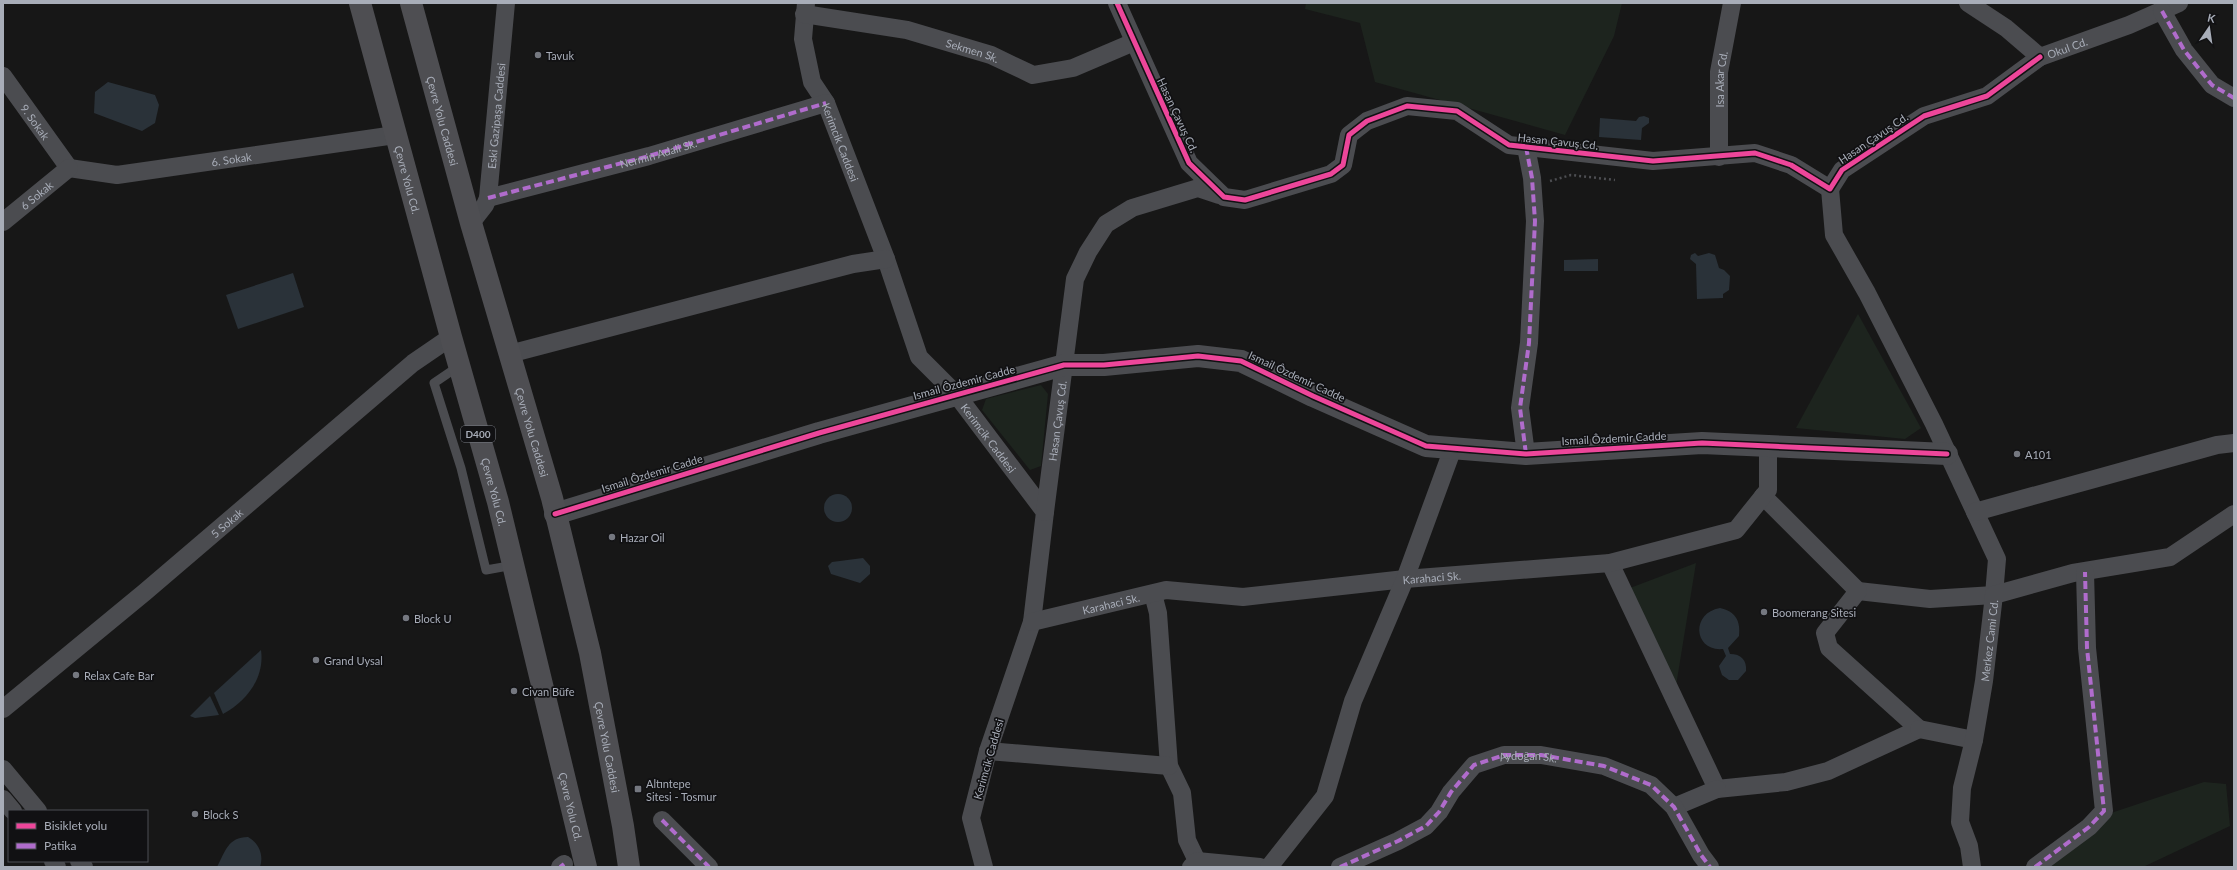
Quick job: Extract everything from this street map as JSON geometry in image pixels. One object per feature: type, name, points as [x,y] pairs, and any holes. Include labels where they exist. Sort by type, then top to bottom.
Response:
[{"type":"highway","name":"Çevre Yolu Cd.","points":[[360,3],[450,338],[515,565],[586,867]]},
{"type":"highway","name":"Çevre Yolu Caddesi","points":[[411,3],[471,223],[555,514],[590,653],[623,826],[629,867]]},
{"type":"street","name":"Eski Gazipaşa Caddesi","points":[[471,223],[485,205],[488,198],[506,3]]},
{"type":"street","name":"Hasan Çavuş Cd.","points":[[1117,3],[1189,163],[1224,197]]},
{"type":"street","name":"Isa Akar Cd.","points":[[1719,157],[1719,72],[1732,3]]},
{"type":"street","name":"Okul Cd.","points":[[1968,3],[2006,28],[2040,58],[2179,3]]},
{"type":"street","name":"Sekmen Sk.","points":[[805,8],[907,30],[991,55],[1033,75],[1073,68],[1134,42]]},
{"type":"street","name":"Kerimcik Caddesi","points":[[805,8],[803,39],[812,82],[826,103],[886,259],[919,357],[956,394],[1045,512],[1032,622],[988,751],[972,818],[984,867]]},
{"type":"street","points":[[2162,11],[2184,50],[2212,85],[2234,98]]},
{"type":"street","name":"Hasan Çavuş Cd.","points":[[1045,512],[1075,279],[1088,252],[1106,224],[1132,208],[1198,188],[1224,197],[1245,200],[1332,174],[1343,165],[1349,135],[1367,121],[1408,106],[1457,111],[1509,146],[1653,161],[1755,153],[1791,165],[1830,189],[1842,170],[1924,116],[1988,96],[2040,58]]},
{"type":"street","name":"9. Sokak","points":[[3,76],[69,168]]},
{"type":"street","name":"Nermin Adali Sk.","points":[[488,198],[649,156],[826,103]]},
{"type":"street","name":"6. Sokak","points":[[69,168],[117,176],[395,135]]},
{"type":"street","points":[[1526,147],[1535,221],[1530,343],[1520,408],[1526,454]]},
{"type":"street","name":"6 Sokak","points":[[3,222],[69,168]]},
{"type":"street","points":[[1763,496],[1858,591],[1930,599],[1994,595],[1997,558],[1867,293],[1834,235],[1830,189]]},
{"type":"street","points":[[509,354],[853,264],[886,259]]},
{"type":"street","name":"5 Sokak","points":[[3,709],[145,592],[413,363],[450,338]]},
{"type":"street","name":"Ismail Ôzdemir Cadde","points":[[555,514],[819,433],[1064,365],[1104,365],[1198,356],[1241,360],[1313,396],[1426,446],[1526,454],[1702,443],[1947,454]]},
{"type":"street","points":[[1975,512],[2217,445],[2234,443]]},
{"type":"street","name":"Karahaci Sk.","points":[[1032,622],[1166,590],[1243,596],[1405,579],[1610,564],[1736,530],[1768,490],[1768,445]]},
{"type":"street","points":[[1269,867],[1325,796],[1353,701],[1405,579],[1453,448]]},
{"type":"street","name":"Merkez Cami Cd.","points":[[1972,867],[1969,846],[1960,822],[1962,788],[1974,740],[1984,681],[1994,595],[2085,572],[2170,557],[2234,514]]},
{"type":"street","points":[[1610,564],[1717,789]]},
{"type":"street","points":[[2035,867],[2089,827],[2104,810],[2087,648],[2085,572]]},
{"type":"street","points":[[1858,591],[1825,633],[1829,648],[1919,729],[1974,740]]},
{"type":"street","points":[[1153,594],[1158,613],[1169,766],[1182,793],[1186,840],[1194,864],[1260,867]]},
{"type":"street","points":[[1674,807],[1717,789],[1786,782],[1828,771],[1919,729]]},
{"type":"street","points":[[988,751],[1169,766]]},
{"type":"street","name":"Aydoğan Sk.","points":[[1340,867],[1398,841],[1426,826],[1439,812],[1451,792],[1474,765],[1504,755],[1541,755],[1604,766],[1651,785],[1674,807],[1701,855],[1710,867]]},
{"type":"street","points":[[3,769],[37,810]]},
{"type":"street","points":[[3,799],[12,810]]},
{"type":"street","points":[[662,820],[709,867]]},
{"type":"lane","points":[[459,366],[434,383],[461,468],[486,570],[515,565]]},
{"type":"path","points":[[1530,170],[1544,183],[1571,176],[1615,180]]},
{"type":"shaded area","points":[[1306,3],[1622,3],[1614,36],[1565,135],[1375,82],[1360,23],[1305,9]]},
{"type":"shaded area","points":[[108,82],[155,95],[159,105],[155,123],[142,131],[94,113],[95,92]]},
{"type":"shaded area","points":[[1644,116],[1649,118],[1649,123],[1642,128],[1641,140],[1599,137],[1600,118],[1636,121],[1639,117]]},
{"type":"shaded area","points":[[1695,253],[1698,256],[1709,253],[1715,255],[1719,268],[1724,270],[1730,276],[1729,290],[1723,294],[1723,298],[1697,299],[1696,264],[1690,259],[1691,255]]},
{"type":"shaded area","points":[[1598,259],[1598,271],[1564,271],[1564,260]]},
{"type":"shaded area","points":[[293,273],[304,307],[238,329],[226,295]]},
{"type":"shaded area","points":[[1858,314],[1921,428],[1905,439],[1796,428]]},
{"type":"shaded area","points":[[1041,385],[1048,394],[1041,466],[1030,470],[982,410],[986,399]]},
{"type":"shaded area","points":[[838,494],[848,498],[852,508],[848,518],[838,522],[828,518],[824,508],[828,498]]},
{"type":"shaded area","points":[[863,558],[870,566],[870,574],[860,583],[831,574],[828,566],[832,562]]},
{"type":"shaded area","points":[[1696,563],[1676,686],[1630,588]]},
{"type":"shaded area","points":[[1720,608],[1733,614],[1738,621],[1739,636],[1728,648],[1730,654],[1740,656],[1742,658],[1746,667],[1746,671],[1738,680],[1729,680],[1722,675],[1719,666],[1726,656],[1723,649],[1713,648],[1706,645],[1701,639],[1699,632],[1700,624],[1704,617],[1710,611]]},
{"type":"shaded area","points":[[261,650],[260,670],[252,688],[239,703],[223,714],[214,693]]},
{"type":"shaded area","points":[[210,696],[219,715],[195,718],[190,716]]},
{"type":"shaded area","points":[[2204,782],[2226,784],[2230,826],[2143,867],[2048,867],[2114,812]]},
{"type":"shaded area","points":[[248,837],[258,846],[260,850],[260,867],[217,867],[228,846],[236,840]]},
{"type":"marked path","points":[[2162,11],[2184,50],[2212,85],[2234,98]]},
{"type":"marked path","points":[[488,198],[649,156],[826,103]]},
{"type":"marked path","points":[[1526,147],[1532,178],[1535,221],[1529,343],[1520,408],[1526,454]]},
{"type":"marked path","points":[[2035,867],[2089,827],[2104,811],[2087,648],[2085,572]]},
{"type":"marked path","points":[[1340,867],[1398,841],[1426,826],[1439,812],[1451,792],[1474,765],[1504,755],[1541,755],[1604,766],[1651,785],[1674,807],[1701,855],[1710,867]]},
{"type":"marked path","points":[[662,820],[709,867]]},
{"type":"marked path","points":[[560,867],[564,864]]},
{"type":"cycle path","points":[[1117,3],[1189,163],[1224,197],[1245,200],[1331,174],[1343,165],[1349,135],[1367,121],[1407,106],[1457,111],[1509,145],[1653,161],[1755,153],[1791,165],[1830,189],[1842,170],[1924,116],[1987,96],[2040,57]]},
{"type":"cycle path","points":[[555,514],[819,433],[1064,365],[1104,365],[1198,356],[1241,361],[1313,396],[1426,446],[1526,454],[1702,443],[1947,454]]},
{"type":"place","name":"Tavuk","points":[[538,55]]},
{"type":"place","name":"A101","points":[[2017,454]]},
{"type":"place","name":"Hazar Oil","points":[[612,537]]},
{"type":"place","name":"Boomerang Sitesi","points":[[1764,612]]},
{"type":"place","name":"Block U","points":[[406,618]]},
{"type":"place","name":"Grand Uysal","points":[[316,660]]},
{"type":"place","name":"Relax Cafe Bar","points":[[76,675]]},
{"type":"place","name":"Civan Büfe","points":[[514,691]]},
{"type":"place","name":"Altıntepe Sitesi - Tosmur","points":[[638,789]]},
{"type":"place","name":"Block S","points":[[195,814]]}]
